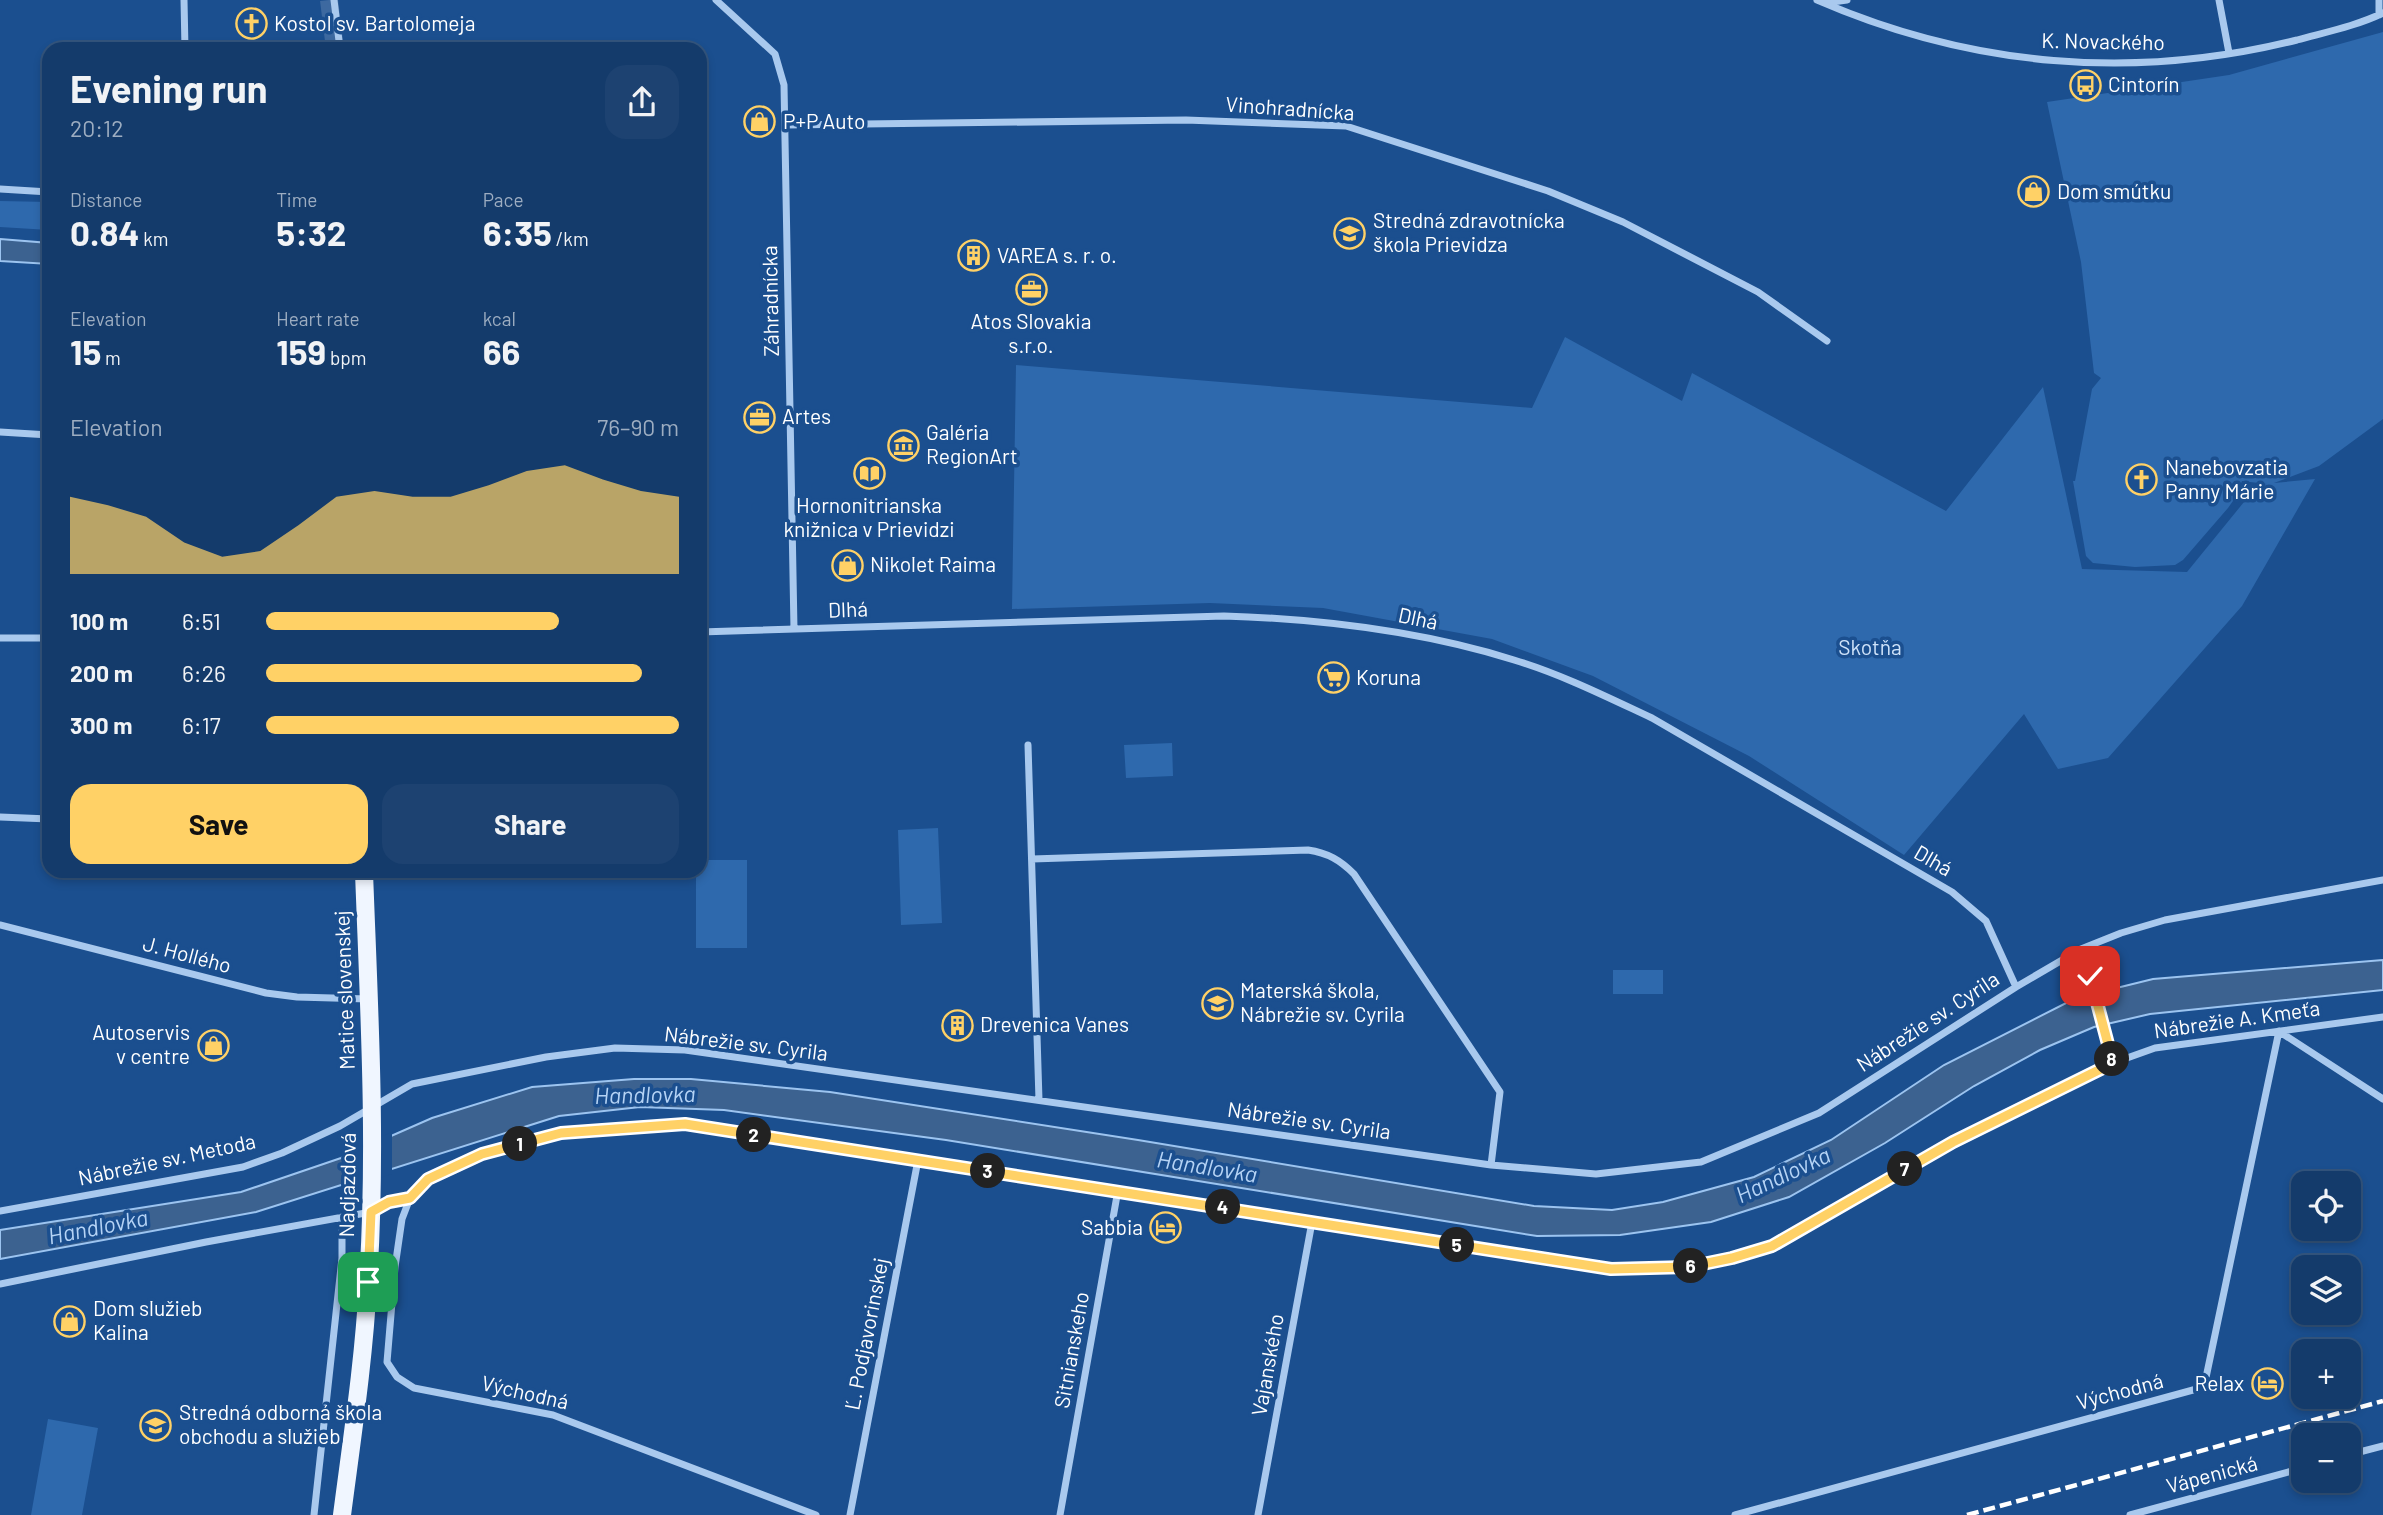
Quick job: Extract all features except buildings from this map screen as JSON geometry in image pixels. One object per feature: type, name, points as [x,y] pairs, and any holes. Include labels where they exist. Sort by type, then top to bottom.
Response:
[{"type":"main road","name":"Matice slovenskej","points":[[364,878],[371,1107]]},
{"type":"main road","name":"Nadjazdová","points":[[342,1515],[360,1373],[368,1282],[372,1187],[371,1107]]},
{"type":"street","points":[[184,0],[185,42]]},
{"type":"street","points":[[334,0],[339,42]]},
{"type":"street","name":"Záhradnícka","points":[[716,0],[775,54],[784,85],[794,629]]},
{"type":"street","points":[[1821,2],[1847,0]]},
{"type":"street","points":[[2219,0],[2229,53]]},
{"type":"street","points":[[2379,0],[2381,14]]},
{"type":"street","name":"K. Novackého","points":[[1821,2],[1917,35],[2027,58],[2132,64],[2264,48],[2339,29],[2381,14]]},
{"type":"street","name":"Vinohradnícka","points":[[786,125],[1186,120],[1346,126],[1548,191],[1623,222],[1758,292],[1827,341]]},
{"type":"street","points":[[0,189],[42,192]]},
{"type":"street","points":[[0,432],[42,435]]},
{"type":"street","name":"Dlhá","points":[[707,632],[1224,617],[1320,622],[1402,633],[1515,660],[1600,693],[1652,718],[1952,892],[1986,921],[2016,986]]},
{"type":"street","points":[[0,638],[42,638]]},
{"type":"street","points":[[1028,745],[1039,1100]]},
{"type":"street","points":[[0,817],[42,819]]},
{"type":"street","points":[[1032,859],[1308,850],[1336,858],[1354,874],[1500,1092],[1491,1165]]},
{"type":"street","name":"Nábrežie sv. Cyrila","points":[[371,1107],[412,1084],[546,1057],[615,1048],[685,1050],[1491,1165],[1596,1174],[1701,1162],[1819,1113],[2016,986],[2081,948],[2121,933],[2165,920],[2383,880]]},
{"type":"street","name":"J. Hollého","points":[[0,925],[266,993],[297,997],[369,999]]},
{"type":"street","points":[[2081,948],[2113,1063]]},
{"type":"street","name":"Nábrežie A. Kmeťa","points":[[0,1284],[371,1212],[389,1202],[410,1198],[428,1179],[482,1154],[561,1133],[685,1124],[1611,1269],[1688,1267],[1772,1246],[1953,1142],[2113,1063],[2155,1048],[2383,1017]]},
{"type":"street","points":[[2279,1031],[2383,1099]]},
{"type":"street","name":"Východná","points":[[1735,1515],[2204,1387],[2279,1031]]},
{"type":"street","name":"Nábrežie sv. Metoda","points":[[0,1210],[243,1167],[282,1153],[340,1126],[371,1107]]},
{"type":"street","name":"Ľ. Podjavorinskej","points":[[850,1515],[918,1160]]},
{"type":"street","name":"Sitnianskeho","points":[[1060,1515],[1118,1190]]},
{"type":"street","name":"Východná","points":[[410,1198],[402,1219],[395,1267],[387,1362],[397,1377],[414,1388],[553,1415],[816,1515]]},
{"type":"street","points":[[314,1515],[342,1258],[342,1217]]},
{"type":"street","name":"Vajanského","points":[[1258,1515],[1312,1222]]},
{"type":"street","points":[[369,1259],[395,1267]]},
{"type":"street","points":[[2361,1452],[2383,1446]]},
{"type":"street","name":"Vápenická","points":[[2130,1515],[2291,1471]]},
{"type":"green space","name":"Skotňa","points":[[2383,32],[2383,419],[2319,466],[2274,483],[2315,479],[2242,606],[2108,758],[2058,769],[2024,714],[1904,855],[1749,756],[1593,676],[1492,639],[1323,608],[1210,603],[1012,609],[1016,365],[1532,408],[1565,337],[1682,401],[1692,373],[1946,511],[2043,387],[2082,569],[2187,572],[2257,486],[2267,484],[2242,481],[2238,490],[2240,491],[2228,508],[2183,560],[2175,565],[2135,567],[2093,563],[2086,556],[2073,481],[2092,389],[2101,378],[2094,373],[2081,262],[2047,102],[2229,75]]},
{"type":"green space","points":[[0,201],[42,202],[42,230],[0,227]]},
{"type":"green space","points":[[1172,743],[1173,776],[1126,778],[1124,745]]},
{"type":"green space","points":[[938,828],[942,923],[901,925],[898,830]]},
{"type":"green space","points":[[707,860],[747,860],[747,948],[696,948],[696,878],[707,878]]},
{"type":"green space","points":[[1613,970],[1663,970],[1663,994],[1613,994]]},
{"type":"green space","points":[[48,1419],[98,1428],[82,1515],[31,1515]]},
{"type":"water","points":[[0,239],[42,242],[42,264],[0,261]]},
{"type":"water","name":"Handlovka","points":[[2383,960],[2383,990],[2150,1014],[2094,1027],[2040,1050],[1974,1086],[1885,1143],[1789,1197],[1711,1222],[1620,1235],[1537,1236],[946,1140],[724,1110],[640,1107],[559,1116],[256,1212],[0,1259],[0,1230],[241,1192],[341,1158],[432,1118],[532,1087],[634,1079],[691,1079],[830,1092],[1534,1206],[1612,1210],[1663,1202],[1754,1177],[1831,1140],[1944,1065],[2076,998],[2153,979]]},
{"type":"pier","points":[[392,1132],[392,1174],[353,1186],[352,1150]]},
{"type":"tunnel","points":[[329,0],[334,42]]},
{"type":"railway","points":[[1967,1515],[2383,1401]]},
{"type":"place","name":"Kostol sv. Bartolomeja","points":[[251,24]]},
{"type":"place","name":"Cintorín","points":[[2085,85]]},
{"type":"place","name":"P+P Auto","points":[[760,122]]},
{"type":"place","name":"Dom smútku","points":[[2034,192]]},
{"type":"place","name":"Stredná zdravotnícka škola Prievidza","points":[[1350,233]]},
{"type":"place","name":"VAREA s. r. o.","points":[[974,256]]},
{"type":"place","name":"Atos Slovakia s.r.o.","points":[[1031,290]]},
{"type":"place","name":"Artes","points":[[759,417]]},
{"type":"place","name":"Galéria RegionArt","points":[[903,445]]},
{"type":"place","name":"Hornonitrianska knižnica v Prievidzi","points":[[869,474]]},
{"type":"place","name":"Nanebovzatia Panny Márie","points":[[2142,480]]},
{"type":"place","name":"Nikolet Raima","points":[[847,565]]},
{"type":"place","name":"Koruna","points":[[1333,678]]},
{"type":"place","name":"Materská škola, Nábrežie sv. Cyrila","points":[[1217,1003]]},
{"type":"place","name":"Drevenica Vanes","points":[[957,1025]]},
{"type":"place","name":"Autoservis v centre","points":[[213,1045]]},
{"type":"place","name":"Sabbia","points":[[1166,1228]]},
{"type":"place","name":"Dom služieb Kalina","points":[[70,1321]]},
{"type":"place","name":"Relax","points":[[2267,1384]]},
{"type":"place","name":"Stredná odborná škola obchodu a služieb","points":[[156,1425]]},
{"type":"route","points":[[368,1282],[371,1212],[389,1202],[410,1198],[428,1179],[482,1154],[561,1133],[685,1124],[1611,1269],[1688,1267],[1772,1246],[1953,1142],[2113,1063],[2090,976]]}]
